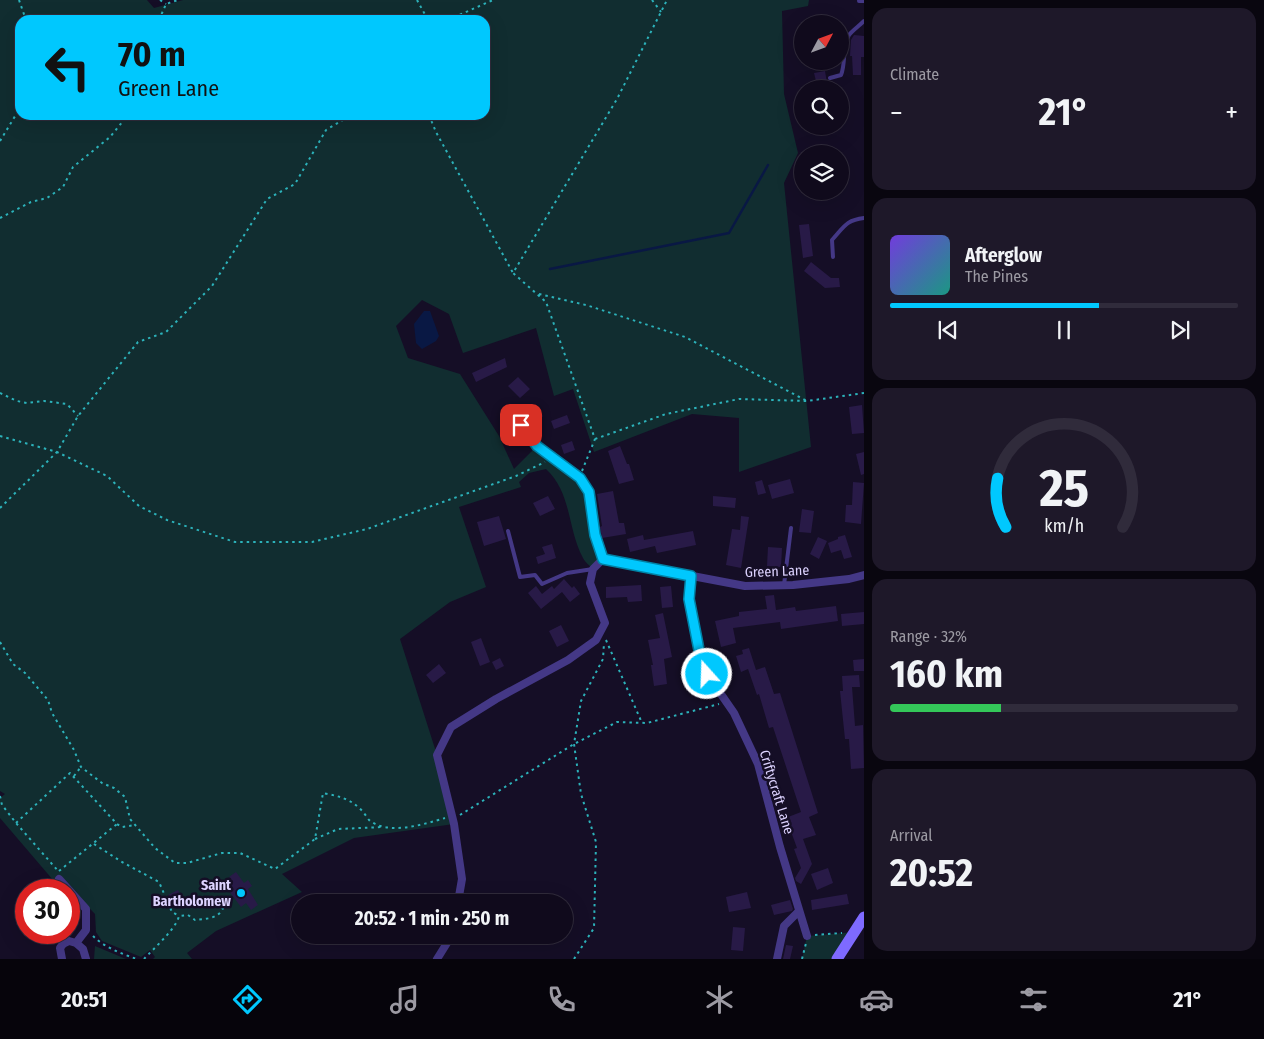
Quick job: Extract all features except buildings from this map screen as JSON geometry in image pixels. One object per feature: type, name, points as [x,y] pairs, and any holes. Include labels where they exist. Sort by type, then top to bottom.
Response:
[{"type":"street","points":[[459,894],[462,879],[453,817],[437,755],[451,727],[496,698],[568,660],[596,640],[606,623],[590,583],[593,569],[603,559],[595,535],[589,492],[580,478],[537,446],[521,425]]},
{"type":"street","name":"Green Lane","points":[[603,559],[745,586],[784,585],[849,579],[864,575]]},
{"type":"street","name":"Criftycraft Lane","points":[[691,576],[689,599],[700,655],[707,674],[734,713],[758,764],[807,936]]},
{"type":"street","points":[[59,875],[86,909],[86,930],[80,938]]},
{"type":"street","points":[[777,959],[784,926],[799,911]]},
{"type":"street","points":[[837,959],[863,921]]},
{"type":"street","points":[[62,959],[60,948],[63,944]]},
{"type":"street","points":[[77,944],[83,949],[86,959]]},
{"type":"street","points":[[438,959],[447,944]]},
{"type":"lane","points":[[859,1],[864,1]]},
{"type":"lane","points":[[830,78],[841,75],[844,67],[847,41],[850,34],[864,21]]},
{"type":"lane","points":[[833,257],[832,240],[848,222],[864,218]]},
{"type":"lane","points":[[784,585],[791,528]]},
{"type":"lane","points":[[508,531],[520,577],[535,575],[542,584],[567,573],[593,569]]},
{"type":"path","points":[[19,0],[24,15]]},
{"type":"path","points":[[160,0],[166,4]]},
{"type":"path","points":[[161,15],[166,4],[178,0]]},
{"type":"path","points":[[417,0],[425,15]]},
{"type":"path","points":[[459,15],[493,0]]},
{"type":"path","points":[[652,0],[661,12]]},
{"type":"path","points":[[513,273],[617,99],[667,0]]},
{"type":"path","points":[[0,141],[15,116]]},
{"type":"path","points":[[0,218],[31,202],[47,198],[63,186],[73,167],[110,137],[124,120]]},
{"type":"path","points":[[0,508],[57,452],[78,416],[138,342],[166,332],[212,286],[267,199],[295,184],[326,130],[343,120]]},
{"type":"path","points":[[431,120],[513,273],[546,302],[595,439],[580,478]]},
{"type":"path","points":[[537,294],[586,305],[685,337],[807,402]]},
{"type":"path","points":[[0,393],[17,401],[27,403],[44,401],[67,404],[78,416]]},
{"type":"path","points":[[595,439],[666,414],[739,399],[807,402],[864,393]]},
{"type":"path","points":[[0,436],[57,452],[106,476],[139,506],[167,520],[235,542],[312,542],[367,529],[516,476],[554,458]]},
{"type":"path","points":[[574,959],[594,928],[596,842],[581,794],[574,744],[581,701],[603,659],[605,637],[642,723]]},
{"type":"path","points":[[0,642],[13,664],[24,673],[48,700],[52,712],[74,750],[81,767],[125,797],[130,819],[155,848],[175,863],[187,863],[222,853],[240,853],[276,869],[315,839],[338,829],[420,826],[453,817],[574,744],[617,722],[647,723],[726,701]]},
{"type":"path","points":[[74,776],[81,767]]},
{"type":"path","points":[[16,823],[70,773],[117,824],[122,827],[136,825]]},
{"type":"path","points":[[315,839],[324,793],[346,798],[360,808],[370,821],[384,827]]},
{"type":"path","points":[[0,797],[2,804],[16,823],[59,875],[117,824]]},
{"type":"path","points":[[94,844],[159,882],[172,912],[179,916],[188,915],[195,920],[217,915],[231,896]]},
{"type":"path","points":[[144,959],[171,929],[179,916]]},
{"type":"path","points":[[86,930],[98,941],[136,959]]},
{"type":"path","points":[[802,959],[807,936],[855,932]]},
{"type":"green space","points":[[0,0],[147,0],[154,8],[183,0],[809,0],[808,6],[782,11],[784,94],[796,145],[794,145],[794,162],[784,183],[811,447],[739,472],[739,418],[692,414],[594,452],[573,389],[554,396],[536,328],[463,353],[449,314],[422,300],[396,326],[408,358],[460,374],[499,436],[514,469],[537,446],[580,478],[589,492],[603,559],[593,569],[584,559],[574,535],[565,500],[554,478],[546,469],[529,473],[519,482],[521,487],[459,507],[486,587],[450,602],[400,639],[437,755],[454,824],[354,838],[282,874],[302,892],[291,894],[291,897],[216,931],[187,953],[192,959],[153,959],[155,957],[150,950],[141,957],[102,941],[96,932],[95,914],[80,899],[80,879],[52,879],[0,818],[0,798],[5,794],[0,791]]},
{"type":"green space","points":[[855,932],[837,959],[802,959],[807,936]]},
{"type":"green space","points":[[95,946],[126,959],[94,959]]},
{"type":"water","points":[[424,311],[430,311],[439,336],[436,341],[422,349],[416,343],[414,324]]},
{"type":"waterway","points":[[550,269],[729,233],[768,165]]},
{"type":"place","name":"Saint Bartholomew","points":[[241,893]]},
{"type":"route","points":[[521,425],[537,446],[580,478],[589,492],[595,535],[603,559],[691,576],[689,599],[700,655],[707,674]]}]
